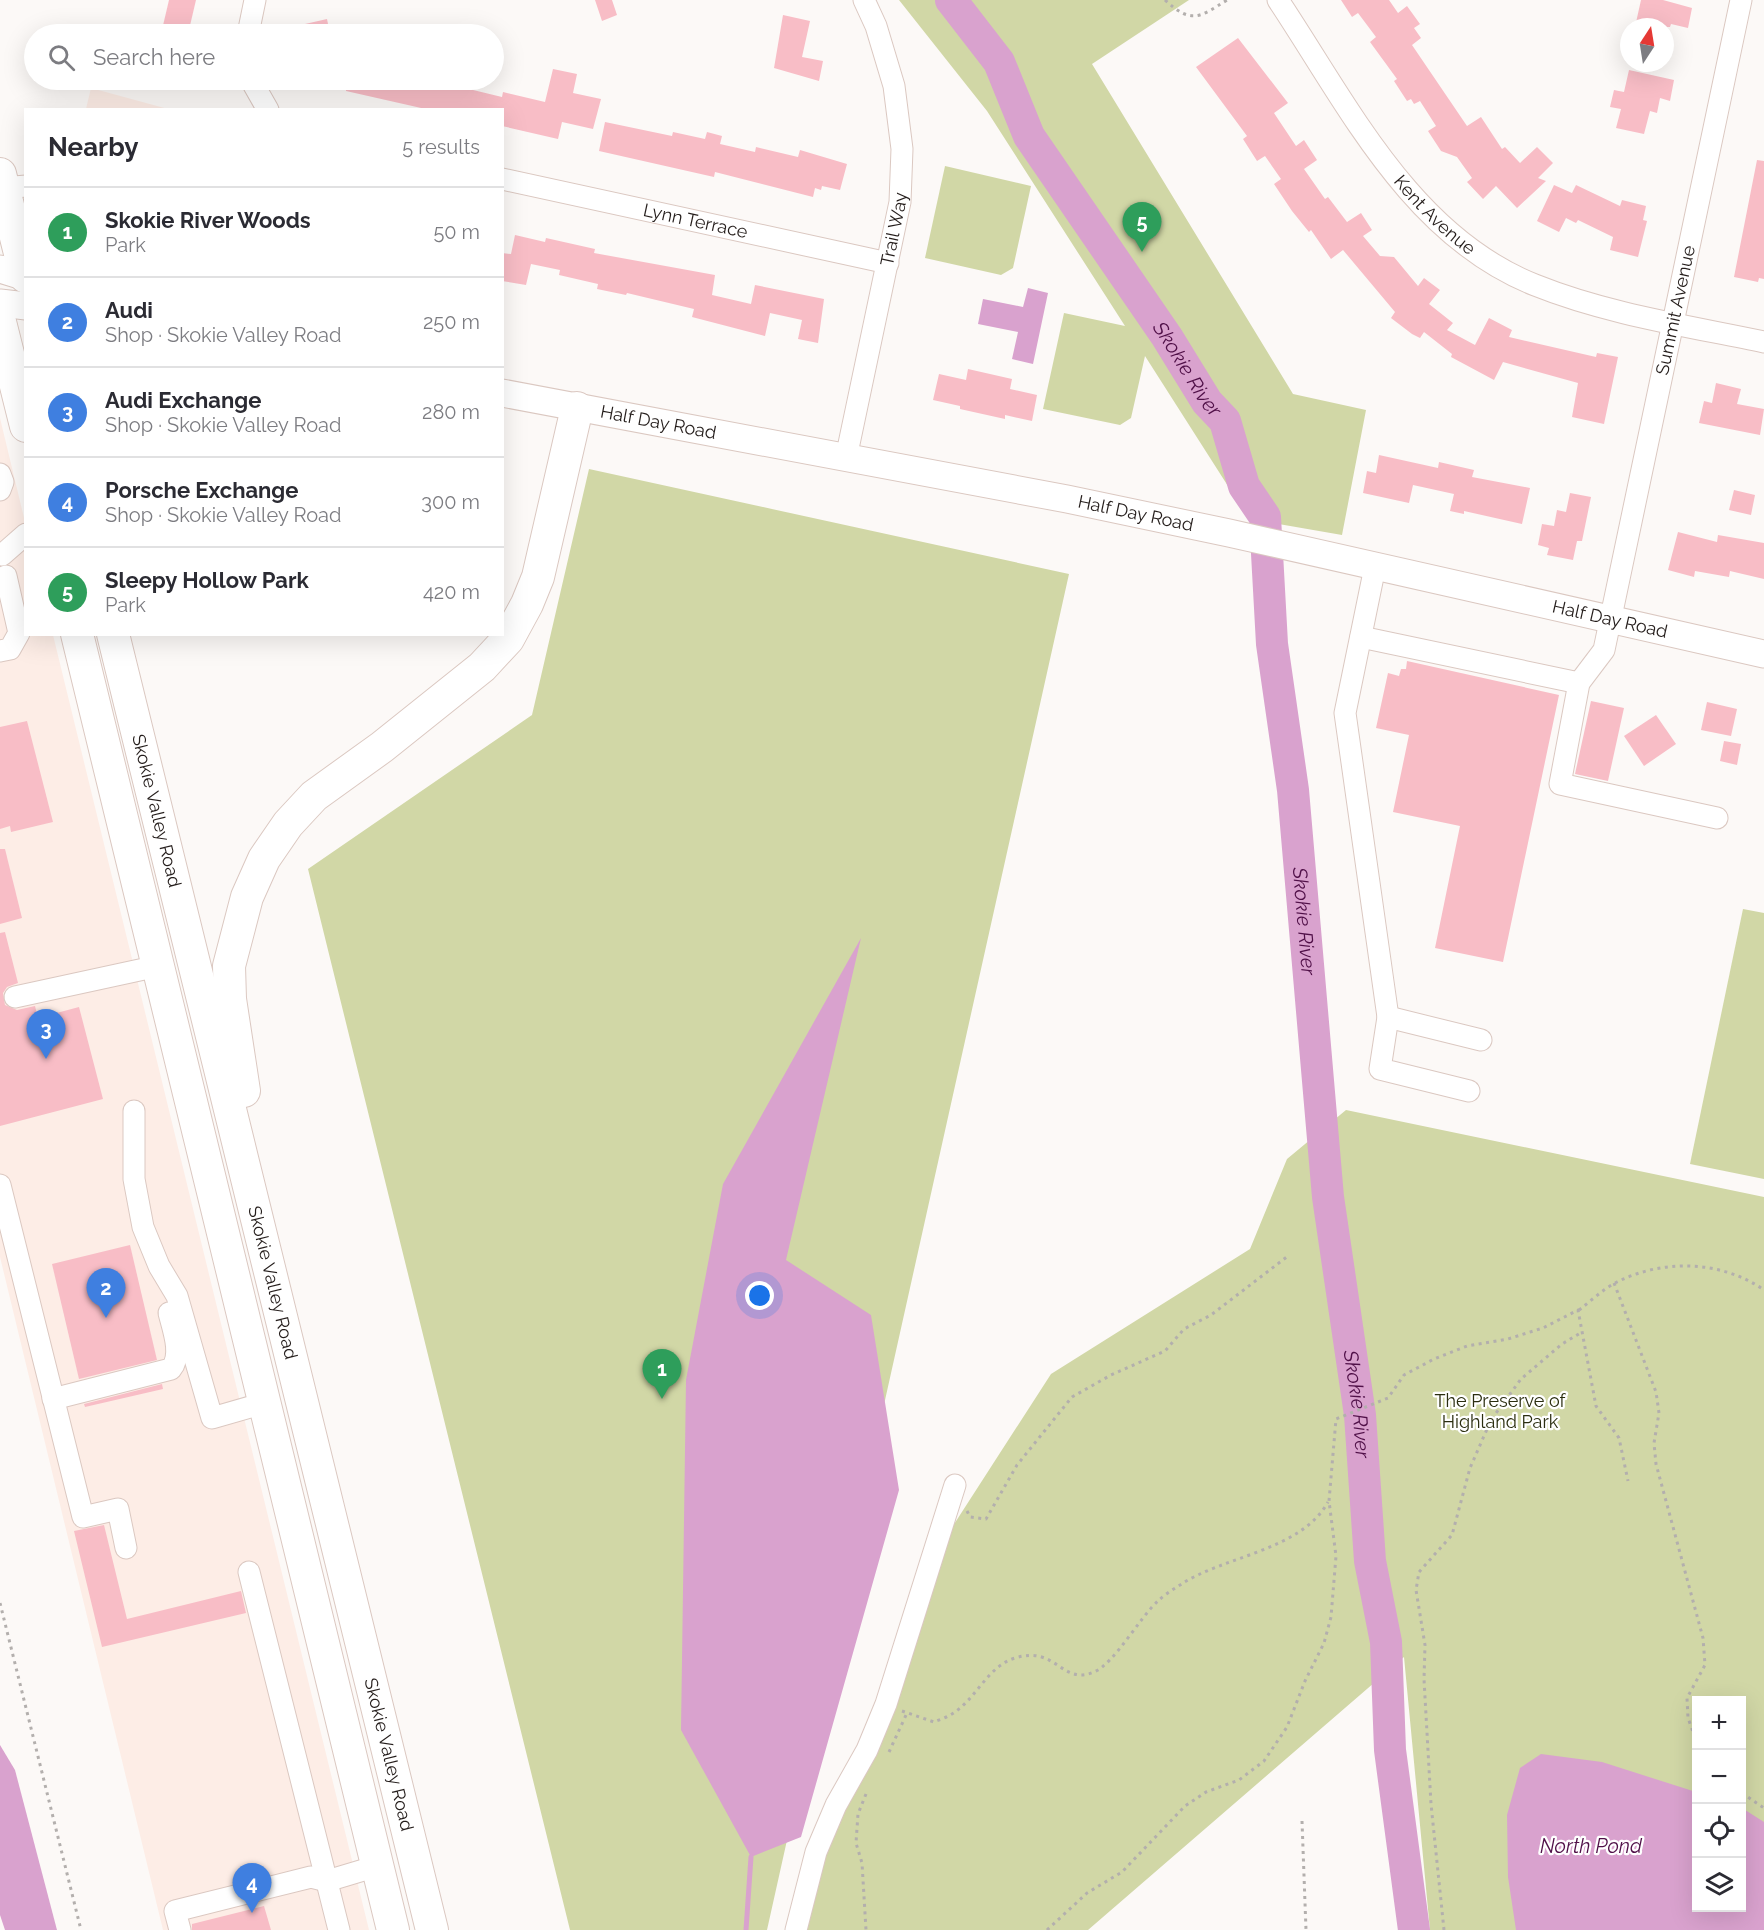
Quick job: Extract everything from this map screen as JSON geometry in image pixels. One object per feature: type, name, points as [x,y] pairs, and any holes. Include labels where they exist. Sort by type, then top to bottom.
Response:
[{"type":"highway","points":[[10,182],[24,265]]},
{"type":"highway","points":[[0,322],[7,382],[24,421]]},
{"type":"highway","points":[[287,1346],[230,999],[229,966],[247,897],[264,860],[288,824],[314,796],[382,747],[482,667],[508,639],[527,604],[537,577],[577,408]]},
{"type":"highway","name":"Skokie Valley Road","points":[[77,636],[393,1930]]},
{"type":"highway","name":"Skokie Valley Road","points":[[113,636],[432,1930]]},
{"type":"main road","points":[[0,269],[24,276]]},
{"type":"main road","points":[[0,303],[24,306]]},
{"type":"main road","name":"Half Day Road","points":[[504,393],[1229,533],[1764,654]]},
{"type":"street","points":[[250,24],[255,0]]},
{"type":"street","name":"Trail Way","points":[[846,458],[900,202],[902,149],[894,86],[876,26],[864,0]]},
{"type":"street","name":"Kent Avenue","points":[[1278,0],[1382,158],[1411,196],[1450,234],[1482,257],[1532,284],[1572,299],[1764,342]]},
{"type":"street","name":"Summit Avenue","points":[[1579,683],[1604,650],[1741,0]]},
{"type":"street","points":[[257,90],[267,108]]},
{"type":"street","name":"Lynn Terrace","points":[[504,179],[888,263]]},
{"type":"street","points":[[0,474],[3,482],[0,490]]},
{"type":"street","points":[[1,556],[24,536]]},
{"type":"street","points":[[1,556],[24,557]]},
{"type":"street","points":[[1375,567],[1345,713],[1388,1017],[1380,1069],[1469,1091]]},
{"type":"street","points":[[0,591],[6,576],[19,633],[10,649],[0,651]]},
{"type":"street","points":[[1361,637],[1579,683],[1560,784],[1717,818]]},
{"type":"street","points":[[15,998],[158,966]]},
{"type":"street","points":[[1388,1017],[1481,1040]]},
{"type":"street","points":[[134,1111],[134,1179],[143,1227],[162,1271],[177,1296],[212,1418],[264,1403]]},
{"type":"street","points":[[0,1185],[83,1517],[118,1509],[126,1548]]},
{"type":"street","points":[[53,1400],[171,1369],[175,1364],[174,1335],[162,1271]]},
{"type":"street","points":[[796,1930],[800,1904],[816,1852],[836,1805],[867,1750],[886,1704],[955,1485]]},
{"type":"street","points":[[249,1572],[339,1930]]},
{"type":"street","points":[[180,1930],[175,1911],[311,1877],[327,1881],[377,1866]]},
{"type":"path","points":[[1165,0],[1181,15],[1200,17],[1227,0]]},
{"type":"path","points":[[955,1485],[970,1517],[986,1519],[1017,1465],[1072,1397],[1165,1351],[1184,1329],[1211,1315],[1288,1256]]},
{"type":"path","points":[[1047,1930],[1088,1893],[1122,1872],[1185,1806],[1206,1792],[1239,1780],[1264,1761],[1287,1727],[1305,1681],[1324,1643],[1331,1617],[1336,1556],[1329,1501],[1336,1419],[1388,1398],[1404,1375],[1434,1359],[1467,1346],[1508,1339],[1543,1328],[1578,1310],[1614,1283],[1637,1273],[1671,1266],[1696,1265],[1728,1272],[1764,1290]]},
{"type":"path","points":[[1614,1283],[1656,1392],[1659,1413],[1654,1443],[1656,1464],[1703,1638],[1705,1665],[1688,1698],[1688,1718],[1692,1729]]},
{"type":"path","points":[[1578,1310],[1596,1407],[1619,1438],[1628,1481]]},
{"type":"path","points":[[1444,1930],[1429,1770],[1424,1679],[1425,1645],[1416,1590],[1419,1572],[1452,1535],[1470,1468],[1491,1420],[1521,1379],[1562,1344],[1582,1332]]},
{"type":"path","points":[[886,1704],[933,1722],[952,1714],[998,1668],[1013,1658],[1034,1654],[1052,1659],[1067,1672],[1080,1676],[1097,1671],[1165,1595],[1182,1583],[1287,1538],[1321,1515],[1329,1501]]},
{"type":"path","points":[[0,1603],[81,1930]]},
{"type":"path","points":[[884,1759],[896,1740],[907,1713]]},
{"type":"path","points":[[866,1930],[862,1863],[856,1844],[858,1814],[869,1787]]},
{"type":"path","points":[[1746,1796],[1764,1808]]},
{"type":"path","points":[[1302,1821],[1306,1930]]},
{"type":"shaded area","points":[[91,90],[98,90],[164,108],[86,108]]},
{"type":"shaded area","points":[[0,418],[24,518],[24,636],[53,636],[369,1930],[163,1930],[0,1257]]},
{"type":"green space","points":[[899,0],[1189,0],[1092,64],[1293,394],[1366,410],[1342,535],[1249,519],[1145,356],[1131,418],[1120,425],[1043,409],[1064,313],[1125,326],[987,111]]},
{"type":"green space","points":[[945,166],[1031,186],[1013,268],[1001,275],[925,258]]},
{"type":"green space","points":[[589,469],[1069,574],[767,1930],[570,1930],[308,869],[532,715]]},
{"type":"green space","points":[[1743,909],[1764,913],[1764,1179],[1690,1164]]},
{"type":"green space","name":"The Preserve of Highland Park","points":[[1346,1110],[1764,1197],[1764,1930],[1430,1930],[1404,1657],[1088,1930],[795,1930],[929,1563],[1051,1374],[1250,1249],[1287,1159]]},
{"type":"water","points":[[1028,288],[1048,293],[1033,364],[1012,359],[1018,332],[978,324],[983,299],[1023,307]]},
{"type":"water","points":[[861,938],[786,1260],[871,1315],[899,1490],[801,1837],[751,1857],[681,1730],[686,1380],[723,1184]]},
{"type":"water","points":[[0,1745],[15,1770],[57,1930],[5,1930],[0,1915]]},
{"type":"water","name":"North Pond","points":[[1541,1754],[1602,1762],[1692,1791],[1692,1912],[1746,1912],[1746,1811],[1764,1822],[1764,1930],[1516,1930],[1508,1877],[1507,1815],[1520,1768]]},
{"type":"building","points":[[169,0],[196,0],[190,24],[163,24]]},
{"type":"building","points":[[595,0],[612,0],[617,15],[602,21]]},
{"type":"building","points":[[1341,0],[1389,0],[1398,13],[1407,6],[1420,24],[1414,28],[1421,38],[1412,45],[1467,126],[1481,117],[1502,149],[1505,147],[1520,163],[1537,147],[1553,163],[1538,178],[1546,181],[1517,208],[1496,186],[1483,199],[1467,182],[1472,178],[1457,157],[1441,151],[1428,131],[1436,126],[1420,101],[1414,104],[1411,99],[1407,101],[1394,81],[1397,79],[1370,42],[1376,37],[1358,13],[1352,17]]},
{"type":"building","points":[[1641,0],[1663,0],[1692,8],[1688,28],[1674,25],[1674,18],[1637,18]]},
{"type":"building","points":[[783,15],[810,21],[802,57],[823,61],[819,81],[774,68]]},
{"type":"building","points":[[327,19],[328,24],[305,24]]},
{"type":"building","points":[[1238,38],[1288,103],[1274,113],[1296,146],[1304,140],[1317,160],[1304,169],[1325,199],[1328,197],[1347,222],[1361,213],[1372,230],[1363,236],[1380,256],[1394,257],[1418,286],[1424,278],[1440,290],[1429,304],[1453,323],[1447,330],[1475,345],[1489,318],[1512,330],[1509,337],[1596,357],[1597,353],[1618,357],[1604,424],[1572,417],[1578,383],[1503,362],[1494,380],[1451,357],[1452,354],[1424,332],[1420,338],[1412,334],[1391,318],[1395,312],[1343,250],[1331,259],[1311,230],[1309,232],[1292,211],[1274,184],[1281,179],[1265,156],[1257,161],[1243,139],[1247,136],[1196,67]]},
{"type":"building","points":[[553,69],[577,74],[573,93],[601,99],[593,129],[562,122],[558,139],[504,126],[504,108],[421,108],[346,90],[473,90],[502,97],[503,92],[545,102]]},
{"type":"building","points":[[1629,72],[1674,80],[1670,101],[1660,98],[1657,113],[1650,111],[1644,134],[1616,128],[1621,109],[1610,107],[1614,90],[1624,92]]},
{"type":"building","points":[[605,122],[672,136],[673,132],[705,139],[707,132],[722,136],[720,144],[755,152],[756,147],[798,157],[800,150],[847,164],[840,190],[822,186],[821,190],[815,188],[813,197],[715,172],[714,177],[599,151]]},
{"type":"building","points":[[1757,160],[1764,161],[1764,279],[1759,278],[1758,282],[1734,277]]},
{"type":"building","points":[[1554,185],[1572,193],[1576,185],[1620,206],[1622,200],[1646,206],[1643,220],[1647,221],[1638,257],[1610,250],[1613,237],[1578,220],[1576,223],[1566,218],[1559,232],[1537,221]]},
{"type":"building","points":[[515,235],[545,242],[546,238],[595,249],[594,253],[715,275],[712,295],[751,304],[755,285],[824,299],[818,343],[798,339],[802,320],[770,313],[765,336],[692,317],[694,309],[627,293],[626,295],[597,289],[598,284],[559,275],[560,270],[531,264],[526,285],[504,281],[504,253],[511,254]]},
{"type":"building","points":[[968,369],[1012,379],[1010,389],[1037,395],[1032,421],[1005,415],[1005,419],[960,409],[960,406],[933,400],[939,374],[966,380]]},
{"type":"building","points":[[1716,383],[1741,389],[1737,404],[1764,409],[1760,435],[1699,423],[1704,401],[1712,403]]},
{"type":"building","points":[[1379,455],[1438,468],[1439,462],[1474,470],[1472,477],[1530,488],[1522,524],[1464,511],[1464,514],[1450,511],[1454,494],[1413,485],[1409,503],[1363,493],[1367,471],[1376,473]]},
{"type":"building","points":[[1734,490],[1755,495],[1751,515],[1729,510]]},
{"type":"building","points":[[1570,493],[1591,497],[1582,541],[1577,541],[1573,560],[1547,555],[1549,548],[1538,545],[1542,524],[1554,526],[1557,510],[1566,512]]},
{"type":"building","points":[[1678,532],[1717,542],[1718,535],[1764,543],[1764,579],[1730,571],[1729,577],[1695,571],[1694,577],[1668,570]]},
{"type":"building","points":[[1407,661],[1559,695],[1503,962],[1435,948],[1460,826],[1393,812],[1409,735],[1376,728],[1388,673],[1399,676],[1401,669],[1406,669]]},
{"type":"building","points":[[1591,701],[1624,708],[1608,781],[1575,774]]},
{"type":"building","points":[[1707,702],[1737,709],[1731,736],[1701,730]]},
{"type":"building","points":[[1656,715],[1676,744],[1644,766],[1624,736]]},
{"type":"building","points":[[27,721],[53,822],[11,832],[10,826],[0,829],[0,727]]},
{"type":"building","points":[[1724,741],[1741,744],[1737,765],[1720,761]]},
{"type":"building","points":[[0,849],[5,849],[22,918],[0,924]]},
{"type":"building","points":[[5,932],[18,983],[7,987],[3,993],[5,1005],[17,1010],[35,1006],[38,1018],[79,1007],[103,1099],[0,1126],[0,933]]},
{"type":"building","points":[[130,1245],[157,1360],[79,1379],[52,1264]]},
{"type":"building","points":[[162,1384],[163,1389],[85,1407],[84,1404]]},
{"type":"building","points":[[104,1525],[127,1619],[241,1591],[246,1613],[102,1647],[74,1531]]},
{"type":"building","points":[[264,1906],[271,1930],[192,1930],[192,1924]]},
{"type":"waterway","name":"Skokie River","points":[[951,0],[999,62],[1029,136],[1167,337],[1207,402],[1225,421],[1244,486],[1265,517],[1272,644],[1293,790],[1328,1197],[1360,1415],[1370,1561],[1386,1642],[1390,1750],[1414,1930]]},
{"type":"waterway","points":[[746,1930],[751,1857]]},
{"type":"place","name":"Sleepy Hollow Park","points":[[1142,252]]},
{"type":"place","name":"Audi Exchange","points":[[46,1059]]},
{"type":"place","name":"Audi","points":[[106,1318]]},
{"type":"place","name":"Skokie River Woods","points":[[662,1399]]},
{"type":"place","name":"Porsche Exchange","points":[[252,1913]]}]
